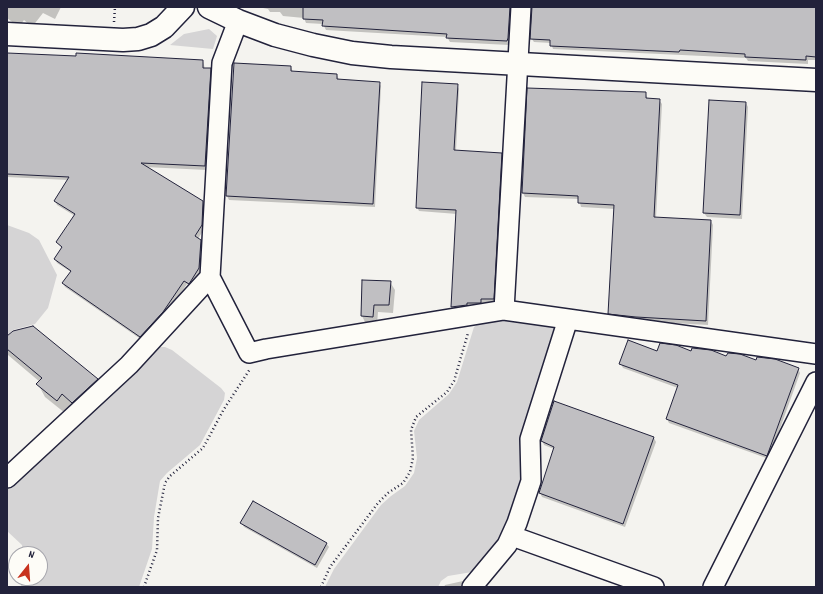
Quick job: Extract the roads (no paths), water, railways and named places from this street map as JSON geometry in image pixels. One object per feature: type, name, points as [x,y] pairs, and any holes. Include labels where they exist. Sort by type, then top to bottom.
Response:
[{"type":"street","points":[[7,34],[123,40],[138,39],[151,35],[164,27],[183,7]]},
{"type":"street","points":[[209,7],[238,21],[275,35],[352,53],[391,57],[816,80]]},
{"type":"street","points":[[504,310],[521,7]]},
{"type":"street","points":[[238,21],[222,63],[210,277],[249,353],[504,310],[816,354]]},
{"type":"street","points":[[7,478],[129,366],[210,277]]},
{"type":"street","points":[[472,587],[500,555],[512,536],[531,481],[530,440],[568,318]]},
{"type":"street","points":[[712,587],[816,382]]},
{"type":"street","points":[[512,536],[654,587]]}]
